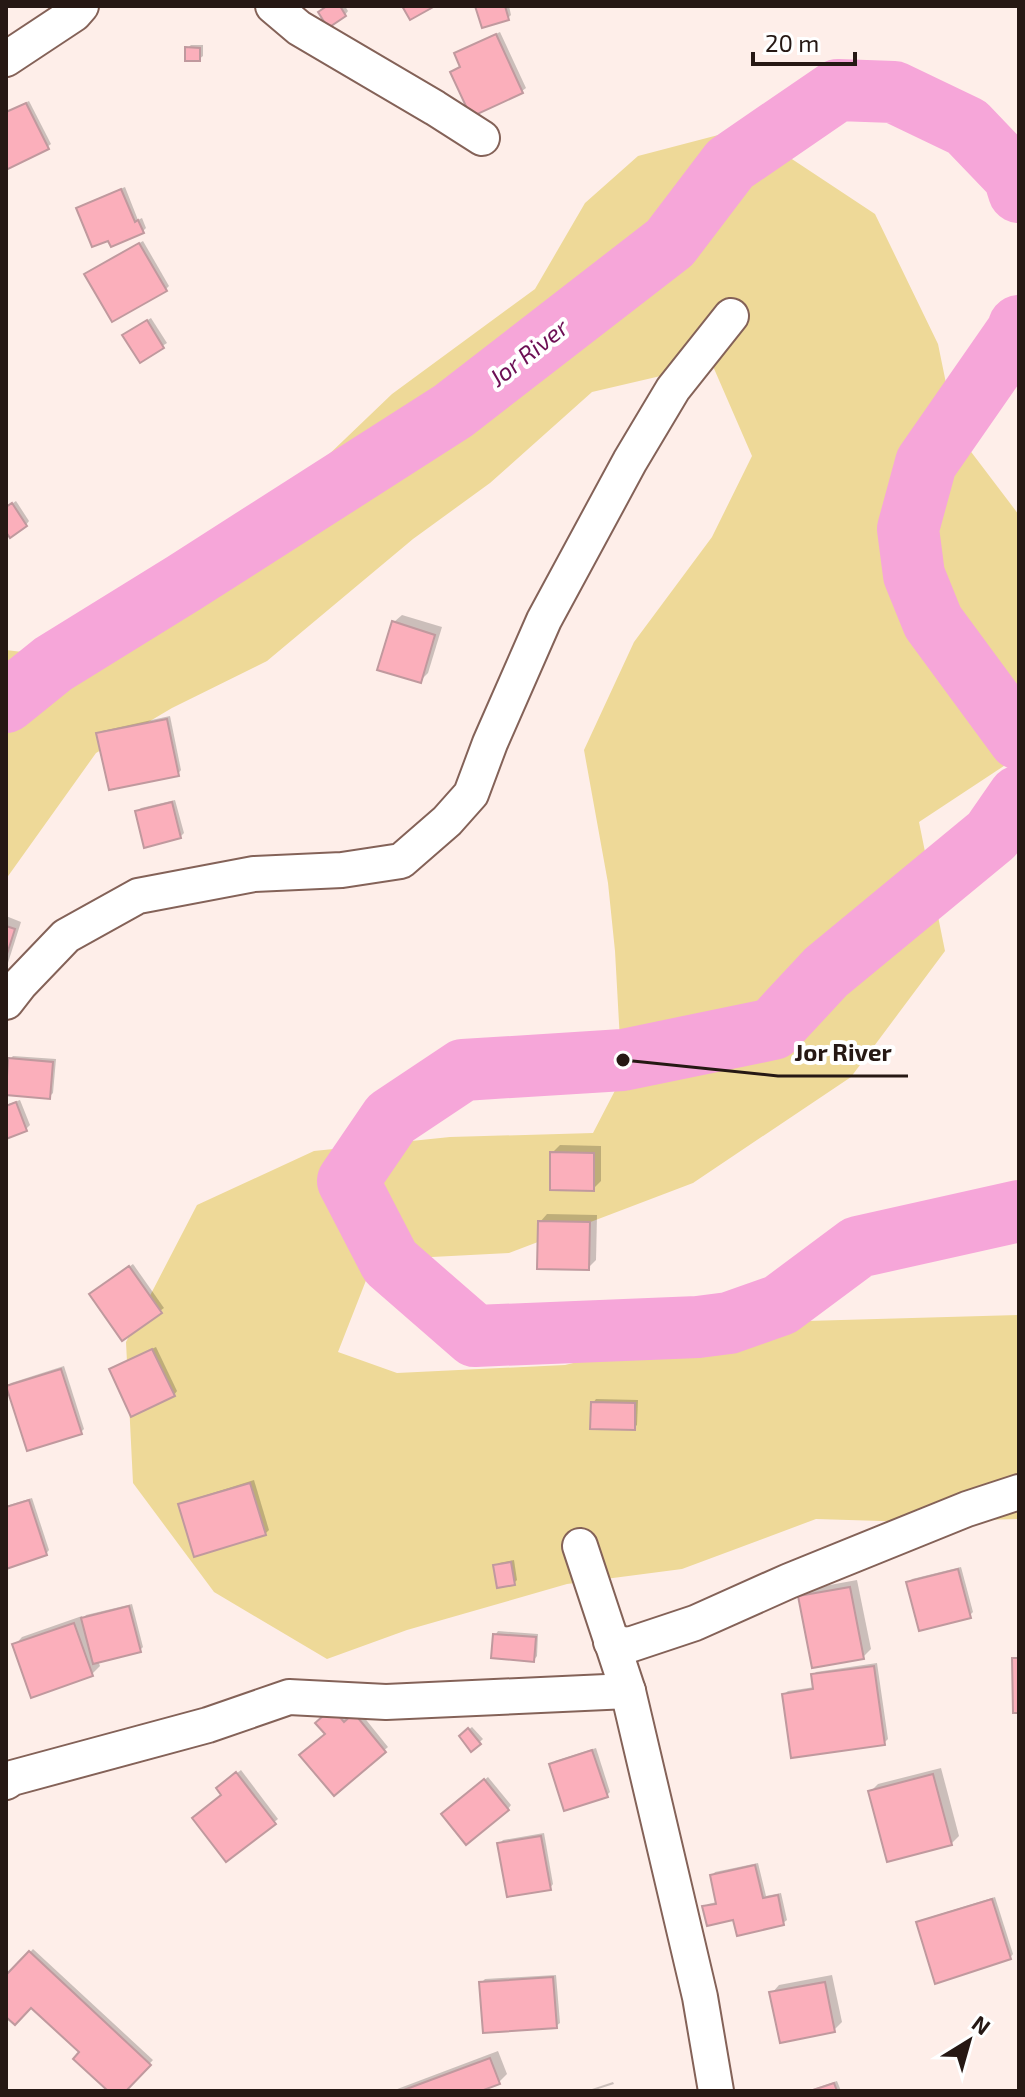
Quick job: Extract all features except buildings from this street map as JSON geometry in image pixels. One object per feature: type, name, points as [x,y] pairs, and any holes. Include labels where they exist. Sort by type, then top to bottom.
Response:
[{"type":"street","points":[[6,59],[74,14],[81,6]]},
{"type":"street","points":[[273,6],[299,28],[482,138]]},
{"type":"street","points":[[6,1002],[66,936],[138,896],[254,874],[342,870],[401,861],[447,821],[471,794],[544,620],[630,461],[673,389],[731,316]]},
{"type":"street","points":[[611,1642],[629,1645],[695,1623],[789,1581],[967,1509],[1019,1492]]},
{"type":"street","points":[[580,1546],[628,1691],[700,1997],[716,2091]]},
{"type":"street","points":[[6,1782],[208,1725],[289,1697],[386,1702],[628,1691]]},
{"type":"shaded area","points":[[745,128],[875,214],[938,344],[956,432],[1019,515],[1019,756],[919,822],[945,951],[851,1077],[693,1183],[509,1253],[374,1260],[338,1352],[397,1373],[565,1365],[740,1323],[1019,1315],[1019,1519],[914,1522],[816,1519],[682,1569],[567,1584],[407,1630],[327,1659],[214,1592],[133,1483],[126,1342],[197,1205],[314,1151],[450,1137],[593,1133],[622,1077],[608,883],[584,750],[634,642],[712,537],[752,456],[712,364],[592,392],[490,483],[413,539],[267,661],[172,708],[96,753],[6,879],[6,650],[55,656],[160,599],[250,530],[392,394],[535,289],[585,203],[638,156]]},
{"type":"waterway","name":"Jor River","points":[[6,702],[53,664],[453,411],[670,243],[730,164],[838,90],[894,92],[967,127],[1014,176],[1019,192]]},
{"type":"waterway","name":"Jor River","points":[[1019,326],[926,463],[908,529],[914,575],[933,622],[1019,739]]},
{"type":"waterway","name":"Jor River","points":[[1019,796],[992,835],[826,972],[773,1029],[623,1060],[463,1070],[391,1118],[348,1181],[390,1262],[475,1336],[698,1327],[729,1323],[780,1305],[858,1247],[1019,1211]]},
{"type":"place","name":"Jor River","points":[[623,1060]]}]
